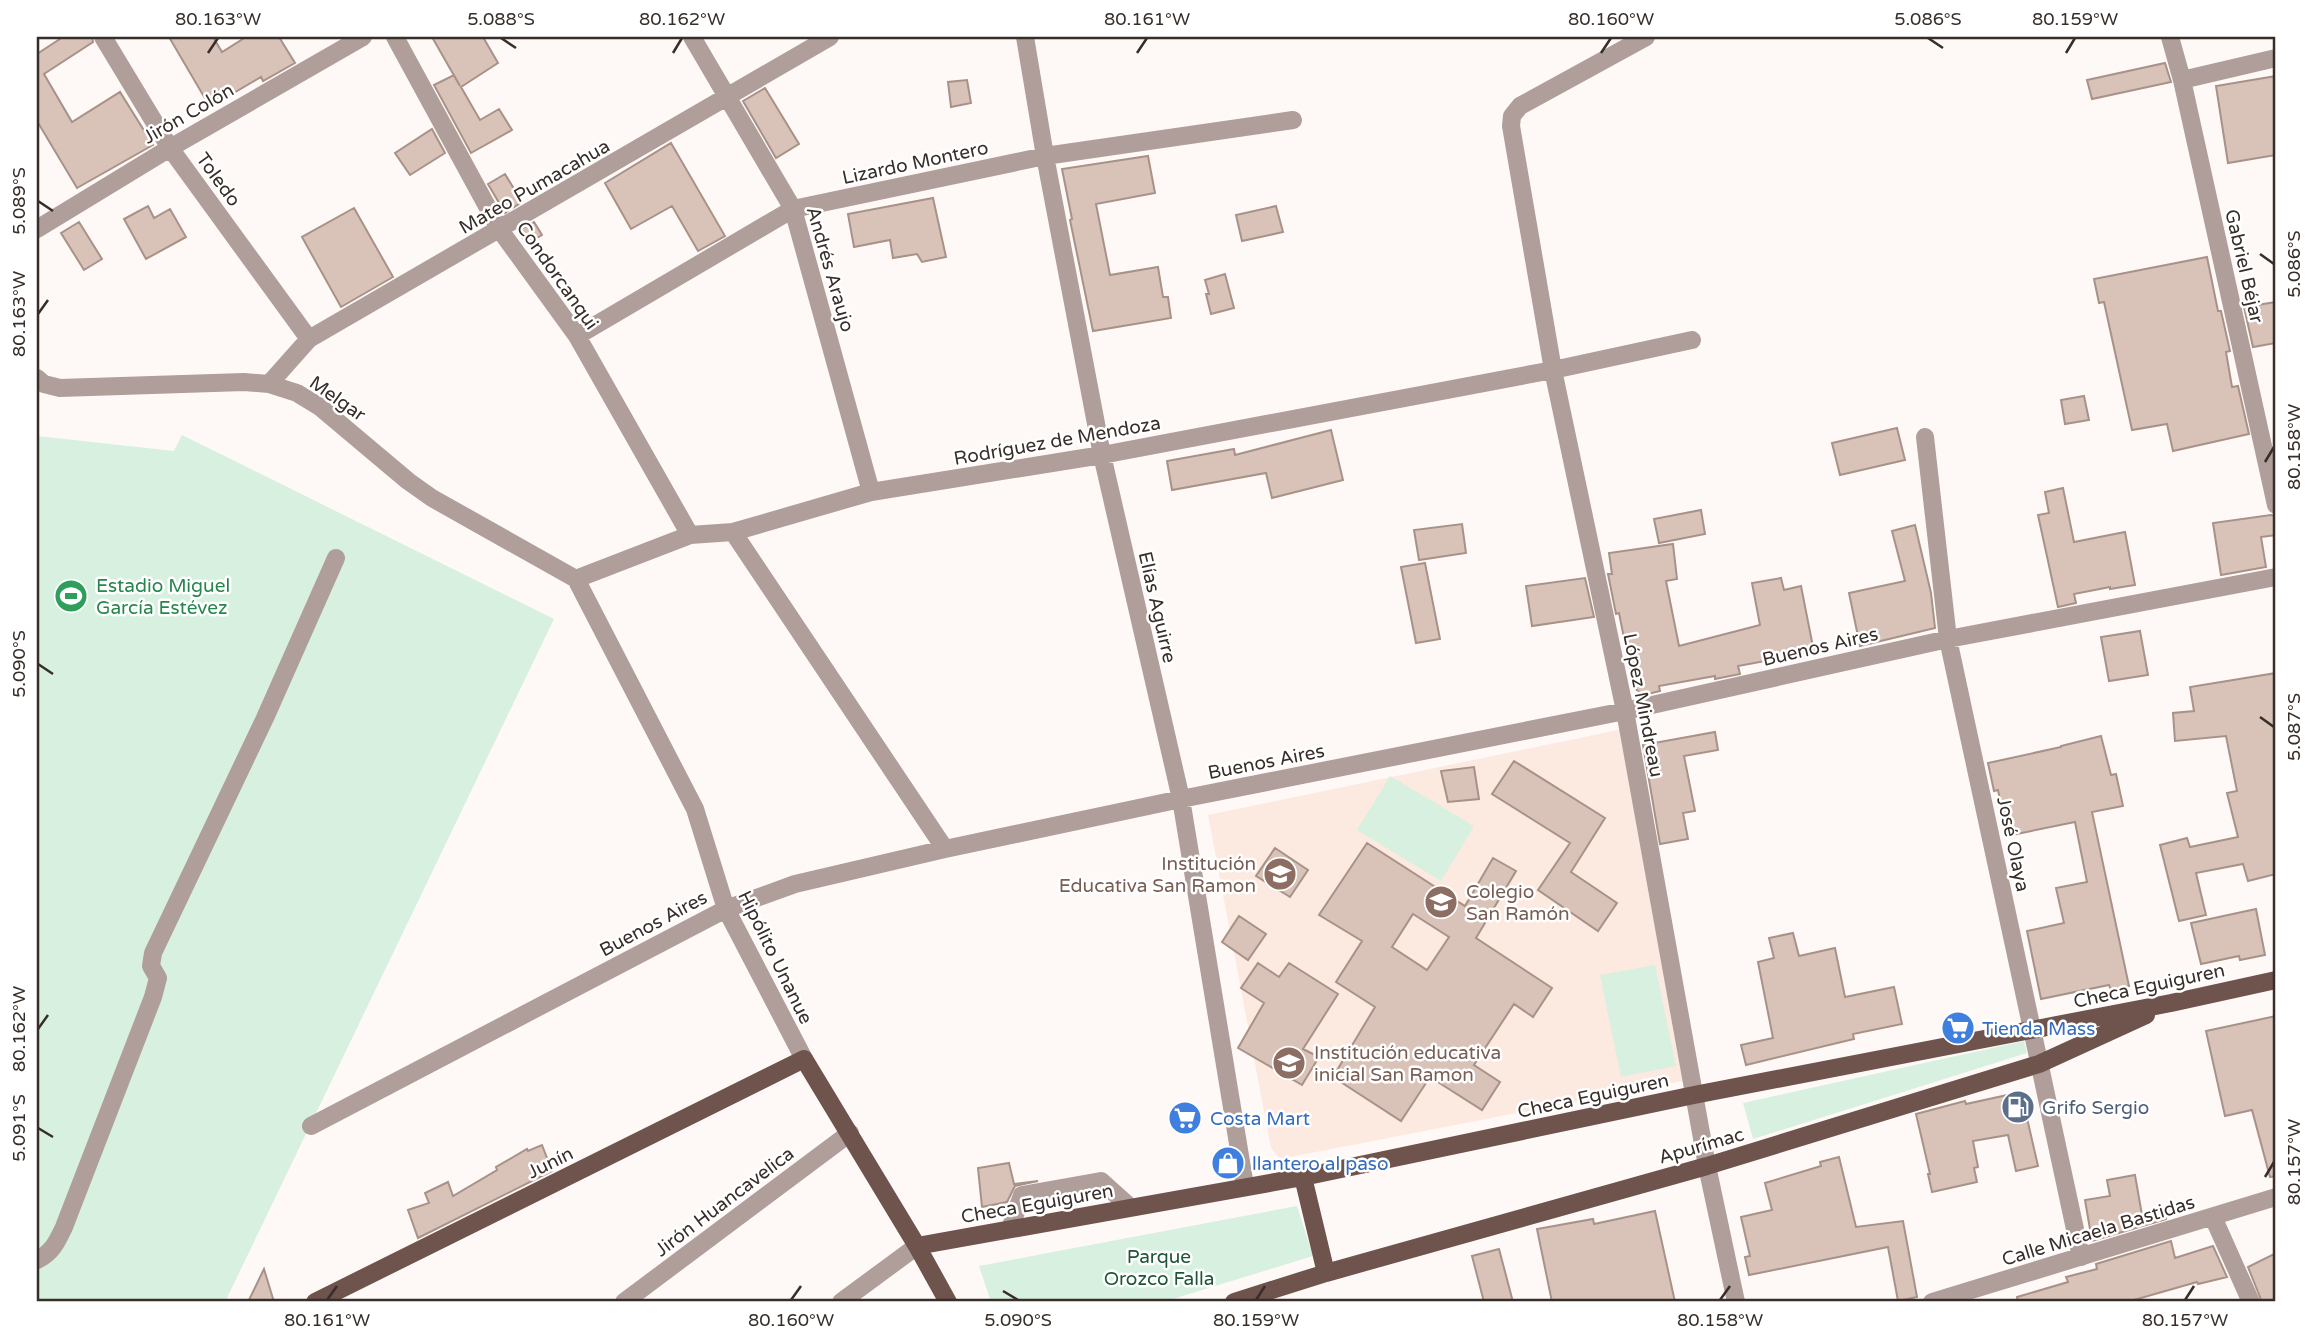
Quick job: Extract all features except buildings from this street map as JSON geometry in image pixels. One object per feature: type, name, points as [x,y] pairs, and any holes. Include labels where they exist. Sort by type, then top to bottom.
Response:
[{"type":"main road","name":"Checa Eguiguren","points":[[918,1246],[1303,1177],[1694,1095],[2171,1003],[2276,980]]},
{"type":"main road","name":"Apurímac","points":[[1234,1302],[1325,1273],[1707,1166],[2039,1064],[2171,1003]]},
{"type":"main road","name":"Hipólito Unanue","points":[[804,1059],[918,1246],[948,1302]]},
{"type":"main road","name":"Junín","points":[[315,1302],[804,1059]]},
{"type":"main road","points":[[1303,1177],[1325,1273]]},
{"type":"street","name":"Toledo","points":[[103,37],[170,148],[309,340]]},
{"type":"street","name":"Jirón Colón","points":[[37,229],[170,148],[363,37]]},
{"type":"street","name":"Condorcanqui","points":[[395,37],[500,230],[578,336],[690,534]]},
{"type":"street","name":"Andrés Araujo","points":[[692,37],[793,209],[871,492]]},
{"type":"street","name":"Mateo Pumacahua","points":[[269,384],[309,340],[830,37]]},
{"type":"street","name":"Elías Aguirre","points":[[1025,37],[1101,455],[1181,799],[1245,1186]]},
{"type":"street","name":"López Mindreau","points":[[1646,37],[1520,106],[1512,116],[1511,126],[1553,370],[1625,711],[1707,1166],[1736,1302]]},
{"type":"street","name":"Gabriel Béjar","points":[[2170,37],[2182,80],[2276,505]]},
{"type":"street","points":[[2182,80],[2276,58]]},
{"type":"street","name":"Lizardo Montero","points":[[578,336],[793,209],[1045,156],[1293,120]]},
{"type":"street","name":"Rodríguez de Mendoza","points":[[576,579],[690,534],[733,532],[871,492],[1101,455],[1553,370],[1692,340]]},
{"type":"street","name":"Melgar","points":[[37,378],[44,384],[60,388],[244,382],[269,384],[297,393],[320,407],[432,498],[576,579]]},
{"type":"street","name":"José Olaya","points":[[1925,437],[1948,639],[2081,1257]]},
{"type":"street","points":[[733,532],[945,849]]},
{"type":"street","points":[[37,1261],[52,1249],[64,1227],[153,997],[158,978],[151,966],[153,953],[265,718],[336,558]]},
{"type":"street","name":"Buenos Aires","points":[[311,1126],[726,909],[795,884],[1181,799],[1625,711],[1948,639],[2276,577]]},
{"type":"street","name":"Hipólito Unanue","points":[[576,579],[695,809],[726,909],[804,1059]]},
{"type":"street","name":"Jirón Huancavelica","points":[[624,1302],[850,1133]]},
{"type":"street","points":[[1010,1229],[1022,1195],[1101,1181],[1130,1208]]},
{"type":"street","name":"Calle Micaela Bastidas","points":[[1932,1302],[2276,1197]]},
{"type":"street","points":[[2213,1217],[2251,1302]]},
{"type":"street","points":[[841,1302],[918,1246]]},
{"type":"shaded area","name":"Colegio San Ramón","points":[[1623,729],[1693,1079],[1280,1159],[1271,1148],[1208,815]]},
{"type":"green space","points":[[182,435],[554,619],[225,1302],[37,1302],[37,436],[174,451]]},
{"type":"green space","points":[[1390,776],[1474,826],[1441,881],[1357,830]]},
{"type":"green space","points":[[1655,965],[1676,1066],[1621,1077],[1600,975]]},
{"type":"green space","points":[[2024,1041],[2027,1053],[1753,1139],[1743,1103]]},
{"type":"green space","name":"Parque Orozco Falla","points":[[1297,1206],[1313,1256],[1163,1302],[991,1302],[979,1266]]},
{"type":"place","name":"Estadio Miguel García Estévez","points":[[71,596]]},
{"type":"place","name":"Institución Educativa San Ramon","points":[[1280,874]]},
{"type":"place","name":"Colegio San Ramón","points":[[1441,902]]},
{"type":"place","name":"Tienda Mass","points":[[1958,1028]]},
{"type":"place","name":"Institución educativa inicial San Ramon","points":[[1289,1063]]},
{"type":"place","name":"Grifo Sergio","points":[[2018,1107]]},
{"type":"place","name":"Costa Mart","points":[[1185,1118]]},
{"type":"place","name":"llantero al paso","points":[[1228,1163]]}]
